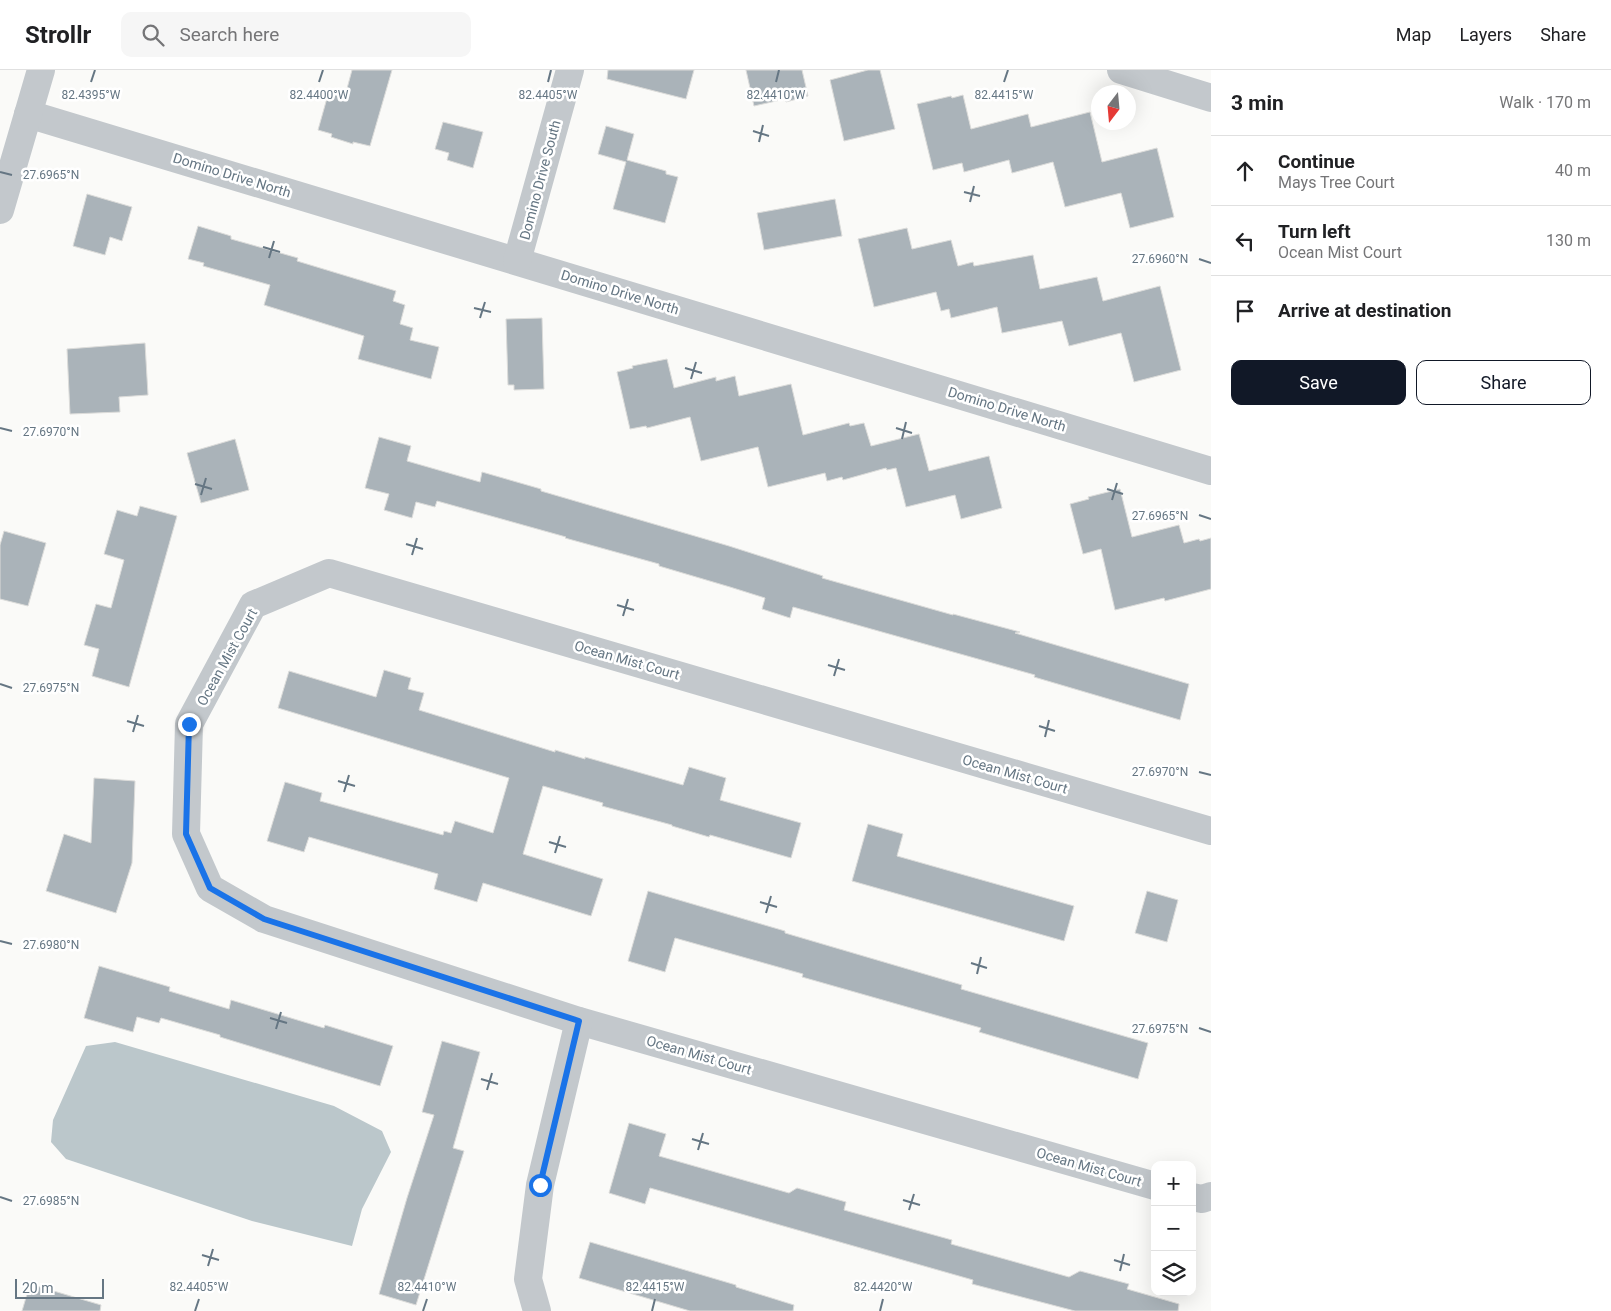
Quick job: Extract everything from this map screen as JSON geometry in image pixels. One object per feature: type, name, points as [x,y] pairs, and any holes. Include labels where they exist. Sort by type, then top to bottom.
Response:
[{"type":"street","points":[[0,210],[41,70]]},
{"type":"street","name":"Domino Drive South","points":[[517,261],[570,70]]},
{"type":"street","points":[[1121,70],[1211,98]]},
{"type":"street","name":"Domino Drive North","points":[[28,114],[1211,471]]},
{"type":"street","name":"Ocean Mist Court","points":[[1151,1185],[579,1021],[264,919],[210,888],[186,834],[189,724],[253,605],[329,573],[1211,831]]},
{"type":"street","points":[[537,1311],[528,1279],[540,1185],[579,1021]]},
{"type":"street","points":[[1196,1197],[1202,1199],[1211,1196]]},
{"type":"shaded area","points":[[115,1042],[334,1106],[382,1131],[391,1152],[362,1209],[352,1246],[252,1221],[66,1159],[51,1142],[53,1120],[86,1046]]},
{"type":"building","points":[[352,70],[392,70],[370,146],[353,142],[353,144],[331,137],[332,134],[318,130],[329,91],[345,96]]},
{"type":"building","points":[[608,70],[694,70],[686,99],[607,79]]},
{"type":"building","points":[[746,70],[802,70],[808,96],[786,102],[785,99],[754,106]]},
{"type":"building","points":[[868,70],[880,70],[895,129],[844,141],[830,80]]},
{"type":"building","points":[[963,95],[971,129],[1028,114],[1031,127],[1090,112],[1091,130],[1094,130],[1102,162],[1157,148],[1174,217],[1130,228],[1121,193],[1065,207],[1053,162],[1012,173],[1009,160],[964,172],[962,163],[933,170],[917,104],[951,96],[952,98]]},
{"type":"building","points":[[443,122],[483,132],[473,168],[447,160],[449,153],[435,149]]},
{"type":"building","points":[[606,126],[634,134],[627,160],[666,171],[666,174],[678,177],[665,223],[613,209],[626,162],[598,154]]},
{"type":"building","points":[[87,194],[132,207],[122,241],[110,237],[105,255],[73,246]]},
{"type":"building","points":[[835,199],[842,236],[764,250],[757,213]]},
{"type":"building","points":[[198,226],[231,236],[231,239],[298,258],[297,261],[396,291],[393,301],[405,305],[400,324],[413,328],[410,340],[439,347],[431,379],[358,359],[364,336],[264,305],[270,285],[203,266],[204,263],[188,259]]},
{"type":"building","points":[[907,228],[912,249],[951,240],[958,266],[973,262],[974,266],[1033,255],[1040,289],[1097,277],[1103,301],[1160,286],[1181,370],[1134,382],[1121,333],[1069,346],[1062,321],[1002,333],[997,307],[951,318],[949,309],[941,311],[936,292],[874,307],[858,239]]},
{"type":"building","points":[[542,318],[544,389],[514,390],[514,385],[508,385],[506,319]]},
{"type":"building","points":[[145,343],[148,395],[119,397],[120,412],[70,414],[67,349]]},
{"type":"building","points":[[667,359],[674,388],[716,377],[716,381],[735,376],[739,396],[791,384],[803,435],[849,423],[850,426],[864,423],[871,446],[919,434],[929,471],[989,456],[1002,508],[961,519],[955,495],[906,507],[896,468],[887,470],[886,468],[843,480],[842,477],[827,481],[825,473],[768,487],[758,447],[701,461],[690,417],[647,428],[646,426],[630,429],[617,372],[633,368],[632,366]]},
{"type":"building","points":[[379,437],[411,446],[407,461],[480,482],[482,472],[729,546],[823,576],[822,578],[1020,632],[1015,633],[1189,684],[1180,720],[1034,677],[1035,675],[793,607],[790,618],[762,609],[765,598],[659,566],[659,564],[437,501],[435,507],[416,502],[412,518],[384,510],[389,494],[365,488]]},
{"type":"building","points":[[235,439],[249,490],[201,503],[187,453]]},
{"type":"building","points":[[1120,489],[1132,537],[1179,525],[1184,543],[1211,538],[1211,589],[1165,601],[1164,598],[1115,610],[1101,549],[1083,554],[1070,504],[1089,499],[1088,497]]},
{"type":"building","points":[[140,506],[177,516],[129,687],[92,676],[99,649],[84,645],[96,604],[111,608],[124,560],[104,554],[117,510],[137,516]]},
{"type":"building","points":[[4,531],[46,543],[28,606],[0,599],[0,545]]},
{"type":"building","points":[[384,670],[411,678],[408,689],[424,693],[419,710],[555,752],[555,750],[585,759],[585,757],[683,785],[689,767],[726,778],[720,800],[801,823],[791,858],[710,835],[709,837],[602,806],[603,803],[543,786],[523,854],[603,879],[591,916],[483,883],[477,902],[434,889],[438,874],[309,837],[304,852],[267,841],[285,782],[322,793],[320,801],[443,835],[444,831],[451,833],[455,821],[493,833],[509,778],[278,708],[289,671],[376,697]]},
{"type":"building","points":[[94,778],[135,781],[132,863],[116,913],[46,891],[64,834],[91,843]]},
{"type":"building","points":[[868,824],[903,834],[897,856],[1074,906],[1064,941],[852,881]]},
{"type":"building","points":[[648,891],[962,985],[961,989],[1148,1043],[1138,1079],[979,1032],[981,1028],[802,977],[803,974],[675,938],[665,972],[628,961]]},
{"type":"building","points":[[1147,891],[1178,900],[1167,942],[1135,933]]},
{"type":"building","points":[[99,966],[170,987],[169,991],[229,1009],[231,1000],[324,1028],[325,1025],[393,1046],[380,1086],[161,1018],[159,1023],[137,1017],[133,1032],[84,1018]]},
{"type":"building","points":[[442,1041],[480,1052],[453,1148],[464,1151],[416,1305],[379,1294],[434,1115],[422,1112]]},
{"type":"building","points":[[629,1123],[666,1134],[659,1156],[789,1193],[797,1188],[846,1202],[844,1210],[952,1240],[951,1244],[1069,1277],[1080,1271],[1129,1284],[1127,1289],[1179,1304],[1178,1311],[1075,1311],[972,1284],[973,1280],[650,1188],[645,1204],[609,1193]]},
{"type":"building","points":[[590,1242],[736,1285],[736,1287],[794,1305],[793,1311],[690,1311],[579,1278]]},
{"type":"building","points":[[30,1284],[101,1305],[100,1311],[22,1311]]},
{"type":"route","points":[[189,724],[186,834],[210,888],[264,919],[579,1021],[540,1185]]}]
